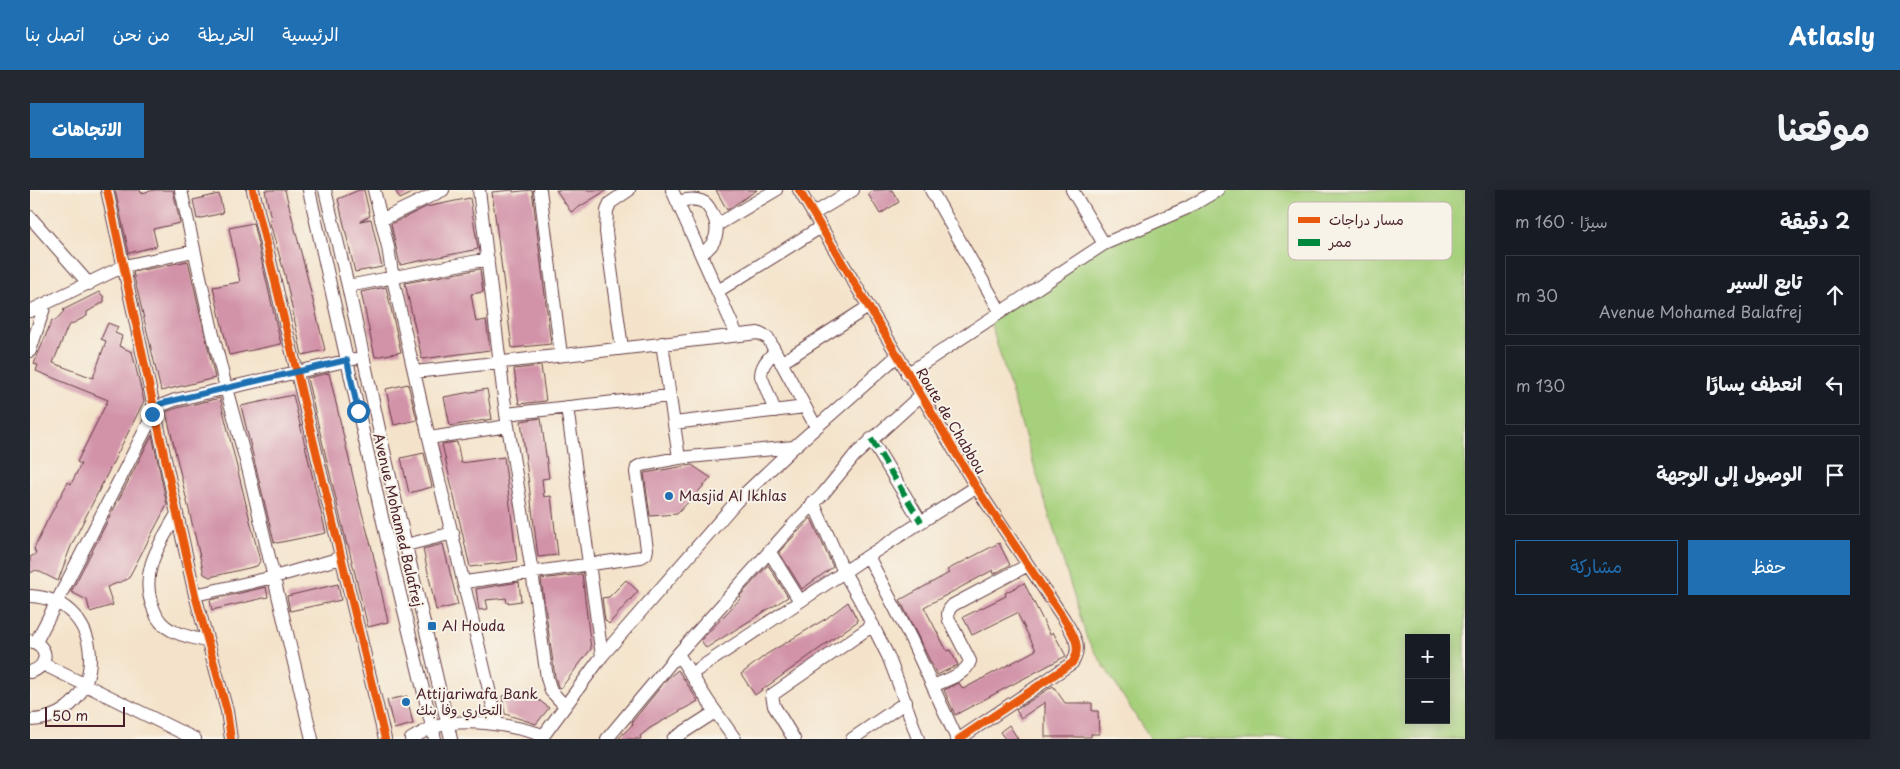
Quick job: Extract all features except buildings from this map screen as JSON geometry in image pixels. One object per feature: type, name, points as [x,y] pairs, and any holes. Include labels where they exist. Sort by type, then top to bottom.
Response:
[{"type":"street","points":[[107,190],[195,595],[226,711],[231,739]]},
{"type":"street","points":[[181,190],[226,388],[249,472],[312,739]]},
{"type":"street","points":[[253,190],[385,739]]},
{"type":"street","name":"Avenue Mohamed Balafrej","points":[[309,190],[388,544],[434,733]]},
{"type":"street","name":"Avenue Mohamed Balafrej","points":[[325,190],[451,739]]},
{"type":"street","points":[[374,190],[429,438],[465,582],[497,724]]},
{"type":"street","points":[[381,220],[443,190]]},
{"type":"street","points":[[479,190],[499,363],[532,572],[546,678],[552,691],[565,706]]},
{"type":"street","points":[[540,190],[561,354]]},
{"type":"street","points":[[622,348],[606,221],[610,203],[629,190]]},
{"type":"street","points":[[717,225],[776,190]]},
{"type":"street","name":"Route de Chabbou","points":[[799,190],[920,396],[976,487],[1064,619],[1077,642],[1076,656],[1072,663],[958,739]]},
{"type":"street","points":[[813,214],[853,190]]},
{"type":"street","points":[[931,190],[1000,311]]},
{"type":"street","points":[[1072,190],[1104,244]]},
{"type":"street","points":[[907,374],[1104,244],[1187,208],[1218,190]]},
{"type":"street","points":[[675,196],[703,202],[708,206],[717,225],[714,242],[700,254]]},
{"type":"street","points":[[675,196],[737,335]]},
{"type":"street","points":[[30,217],[89,284]]},
{"type":"street","points":[[718,291],[821,227]]},
{"type":"street","points":[[30,311],[124,266],[194,251]]},
{"type":"street","points":[[348,286],[488,259]]},
{"type":"street","points":[[30,352],[45,304]]},
{"type":"street","points":[[775,411],[761,376],[764,363],[868,307]]},
{"type":"street","points":[[415,372],[751,333],[763,334],[768,338],[816,427]]},
{"type":"street","points":[[662,343],[679,458]]},
{"type":"street","points":[[30,672],[37,670],[43,664],[45,656],[43,648],[33,642],[57,602],[154,411],[160,404],[363,356]]},
{"type":"street","points":[[411,739],[434,733],[448,724],[510,725],[542,737],[602,656],[736,502],[816,427],[897,356]]},
{"type":"street","points":[[429,438],[567,407],[669,396]]},
{"type":"street","points":[[607,739],[678,654],[813,502],[823,494],[840,472],[871,439],[920,396]]},
{"type":"street","points":[[567,407],[602,656]]},
{"type":"street","points":[[674,423],[805,407]]},
{"type":"street","points":[[871,439],[921,522]]},
{"type":"street","points":[[465,582],[641,558],[646,554],[647,548],[636,469],[641,465],[679,458],[794,447]]},
{"type":"street","name":"Route de Chabbou","points":[[691,674],[868,556],[976,487]]},
{"type":"street","points":[[813,502],[844,572],[888,656],[918,739]]},
{"type":"street","points":[[177,514],[153,557],[147,585],[149,600],[162,624],[171,631],[208,642]]},
{"type":"street","points":[[406,545],[453,533]]},
{"type":"street","points":[[769,551],[800,601]]},
{"type":"street","points":[[868,556],[912,639],[958,739]]},
{"type":"street","points":[[195,595],[274,577],[341,558]]},
{"type":"street","points":[[933,686],[964,671],[970,661],[949,620],[947,615],[949,609],[953,605],[1028,566]]},
{"type":"street","points":[[30,596],[57,602],[76,617],[88,638],[91,654],[90,670],[85,685],[76,699],[64,710],[49,717],[30,720]]},
{"type":"street","points":[[794,739],[774,706],[772,695],[873,626]]},
{"type":"street","points":[[678,654],[735,739]]},
{"type":"street","points":[[43,664],[195,739]]},
{"type":"street","points":[[852,739],[906,702]]},
{"type":"street","points":[[673,739],[716,712]]},
{"type":"green space","points":[[1208,190],[1465,190],[1465,739],[1150,739],[1087,639],[988,315],[1109,234],[1163,216]]},
{"type":"marked path","points":[[871,439],[921,522]]},
{"type":"cycle path","points":[[107,190],[195,595],[227,711],[231,739]]},
{"type":"cycle path","points":[[253,190],[385,739]]},
{"type":"cycle path","points":[[799,190],[976,487],[1064,619],[1076,641],[1077,651],[1072,663],[959,739]]},
{"type":"place","name":"Masjid Al Ikhlas","points":[[669,496]]},
{"type":"place","name":"Al Houda","points":[[432,626]]},
{"type":"place","name":"Attijariwafa Bank التجاري وفا بنك","points":[[406,702]]},
{"type":"route","points":[[152,414],[160,404],[347,360],[358,411]]}]
